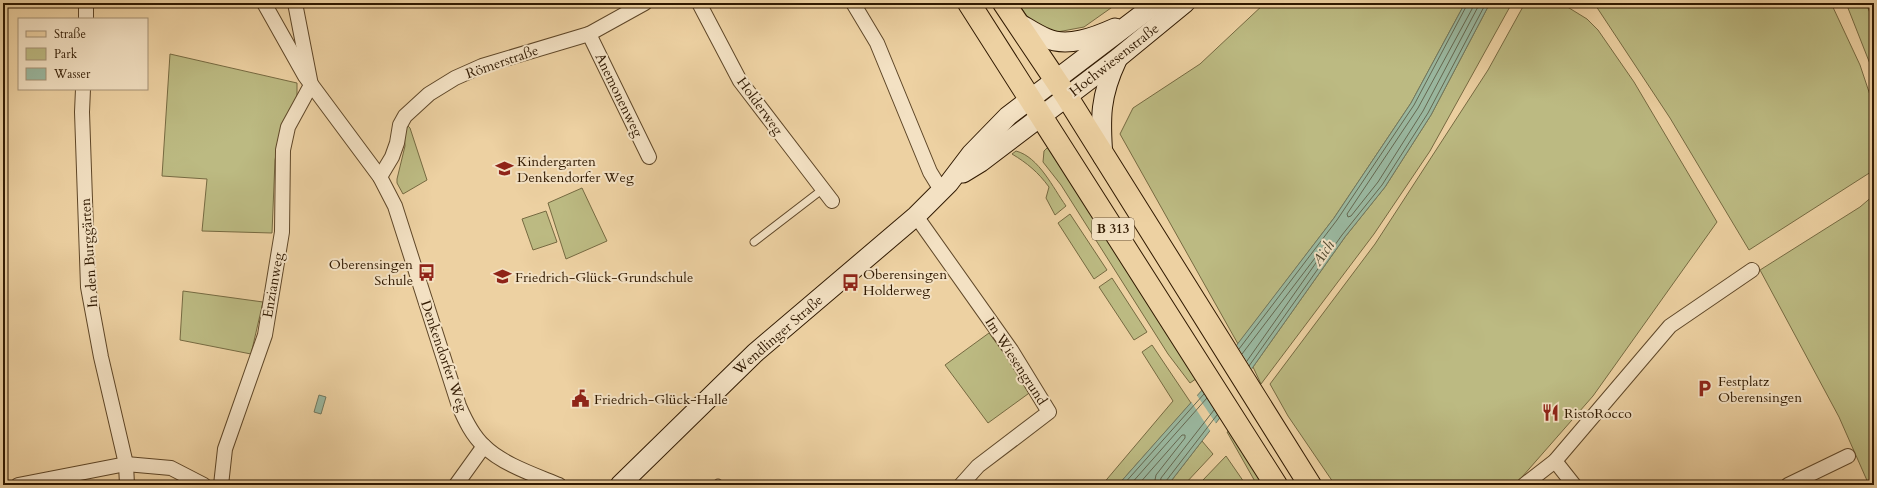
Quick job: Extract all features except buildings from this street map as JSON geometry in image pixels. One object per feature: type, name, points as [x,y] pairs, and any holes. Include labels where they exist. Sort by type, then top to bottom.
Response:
[{"type":"main road","name":"B 313","points":[[969,3],[1042,115],[1276,485]]},
{"type":"main road","name":"B 313","points":[[1004,3],[1066,97],[1310,485]]},
{"type":"main road","name":"Hochwiesenstraße","points":[[1055,80],[1158,3]]},
{"type":"main road","name":"Hochwiesenstraße","points":[[1042,115],[1118,58],[1185,3]]},
{"type":"main road","points":[[1017,22],[1048,39],[1064,42],[1085,39],[1109,31],[1140,16]]},
{"type":"main road","points":[[1103,157],[1102,102],[1108,80],[1118,58]]},
{"type":"main road","name":"Wendlinger Straße","points":[[620,485],[755,353],[916,216],[945,187],[971,154],[1008,116],[1030,97],[1055,80]]},
{"type":"main road","name":"Wendlinger Straße","points":[[945,187],[981,162],[1042,115]]},
{"type":"street","points":[[86,3],[86,18]]},
{"type":"street","name":"Denkendorfer Weg","points":[[264,3],[311,85],[380,177],[395,206],[459,406],[469,426],[484,446],[497,456],[558,485]]},
{"type":"street","points":[[295,3],[311,85]]},
{"type":"street","name":"Römerstraße","points":[[380,177],[392,157],[397,142],[400,125],[405,116],[429,94],[455,78],[482,66],[589,34],[645,3]]},
{"type":"street","name":"Holderweg","points":[[699,3],[740,81],[832,201]]},
{"type":"street","points":[[853,3],[877,43],[930,172],[945,187]]},
{"type":"street","name":"Anemonenweg","points":[[589,34],[649,157]]},
{"type":"street","name":"Enzianweg","points":[[221,485],[225,449],[264,335],[282,232],[283,150],[288,127],[311,85]]},
{"type":"street","name":"In den Burggärten","points":[[83,90],[82,112],[88,287],[101,357],[126,464],[127,485]]},
{"type":"street","name":"Im Wiesengrund","points":[[916,216],[1011,350],[1049,412],[978,466],[961,485]]},
{"type":"street","points":[[1524,485],[1555,461],[1670,326],[1752,270]]},
{"type":"street","points":[[456,485],[484,446]]},
{"type":"street","points":[[1788,485],[1848,456]]},
{"type":"street","points":[[1555,461],[1574,485]]},
{"type":"street","points":[[18,485],[126,464],[171,468],[204,485]]},
{"type":"lane","points":[[754,242],[823,189]]},
{"type":"green space","points":[[1018,3],[1118,3],[1084,27],[1052,33],[1029,19]]},
{"type":"green space","points":[[1265,3],[1465,3],[1411,103],[1334,218],[1238,344],[1120,134],[1133,108],[1200,64]]},
{"type":"green space","points":[[1490,3],[1512,3],[1430,151],[1374,234],[1261,384],[1253,367],[1345,237],[1385,187],[1431,115]]},
{"type":"green space","points":[[1525,3],[1561,3],[1587,19],[1598,30],[1634,82],[1717,222],[1593,396],[1515,485],[1335,485],[1288,416],[1270,384],[1375,244],[1488,70]]},
{"type":"green space","points":[[1594,3],[1831,3],[1860,65],[1874,107],[1874,170],[1749,250],[1670,118]]},
{"type":"green space","points":[[1846,3],[1866,3],[1874,23],[1874,74]]},
{"type":"green space","points":[[170,54],[297,83],[297,103],[280,132],[275,160],[272,233],[202,231],[207,179],[162,176]]},
{"type":"green space","points":[[408,126],[410,128],[427,180],[403,194],[397,183],[397,179],[405,146],[404,128]]},
{"type":"green space","points":[[1047,148],[1050,148],[1200,376],[1190,383],[1168,354],[1061,185],[1043,162],[1044,151]]},
{"type":"green space","points":[[1016,151],[1024,154],[1038,166],[1051,182],[1066,206],[1055,215],[1046,198],[1049,187],[1032,168],[1012,154]]},
{"type":"green space","points":[[582,188],[607,241],[566,259],[548,203]]},
{"type":"green space","points":[[1874,195],[1874,485],[1869,485],[1839,417],[1760,270],[1860,207]]},
{"type":"green space","points":[[546,211],[557,242],[533,250],[522,219]]},
{"type":"green space","points":[[1070,214],[1107,270],[1094,279],[1058,223]]},
{"type":"green space","points":[[1112,278],[1147,332],[1134,340],[1099,287]]},
{"type":"green space","points":[[183,291],[263,302],[251,354],[180,340]]},
{"type":"green space","points":[[989,333],[1032,391],[988,423],[945,365]]},
{"type":"green space","points":[[1152,345],[1191,403],[1118,485],[1102,485],[1173,401],[1142,352]]},
{"type":"green space","points":[[1232,430],[1268,485],[1257,485],[1227,432]]},
{"type":"green space","points":[[1202,441],[1213,454],[1184,485],[1168,485]]},
{"type":"green space","points":[[1226,456],[1246,485],[1208,485],[1203,480]]},
{"type":"water","name":"Aich","points":[[1465,3],[1490,3],[1431,115],[1385,187],[1345,237],[1253,367],[1219,419],[1168,485],[1118,485],[1203,389],[1334,218],[1411,103]]},
{"type":"water","points":[[319,395],[326,397],[321,414],[314,412]]},
{"type":"pier","points":[[1236,344],[1253,371],[1222,418],[1202,387]]},
{"type":"pier","points":[[1196,394],[1217,425],[1211,432],[1190,400]]},
{"type":"place","name":"Kindergarten Denkendorfer Weg","points":[[504,169]]},
{"type":"place","name":"Oberensingen Schule","points":[[426,272]]},
{"type":"place","name":"Friedrich-Glück-Grundschule","points":[[502,277]]},
{"type":"place","name":"Oberensingen Holderweg","points":[[850,282]]},
{"type":"place","name":"Festplatz Oberensingen","points":[[1705,389]]},
{"type":"place","name":"Friedrich-Glück-Halle","points":[[581,399]]},
{"type":"place","name":"RistoRocco","points":[[1551,413]]}]
